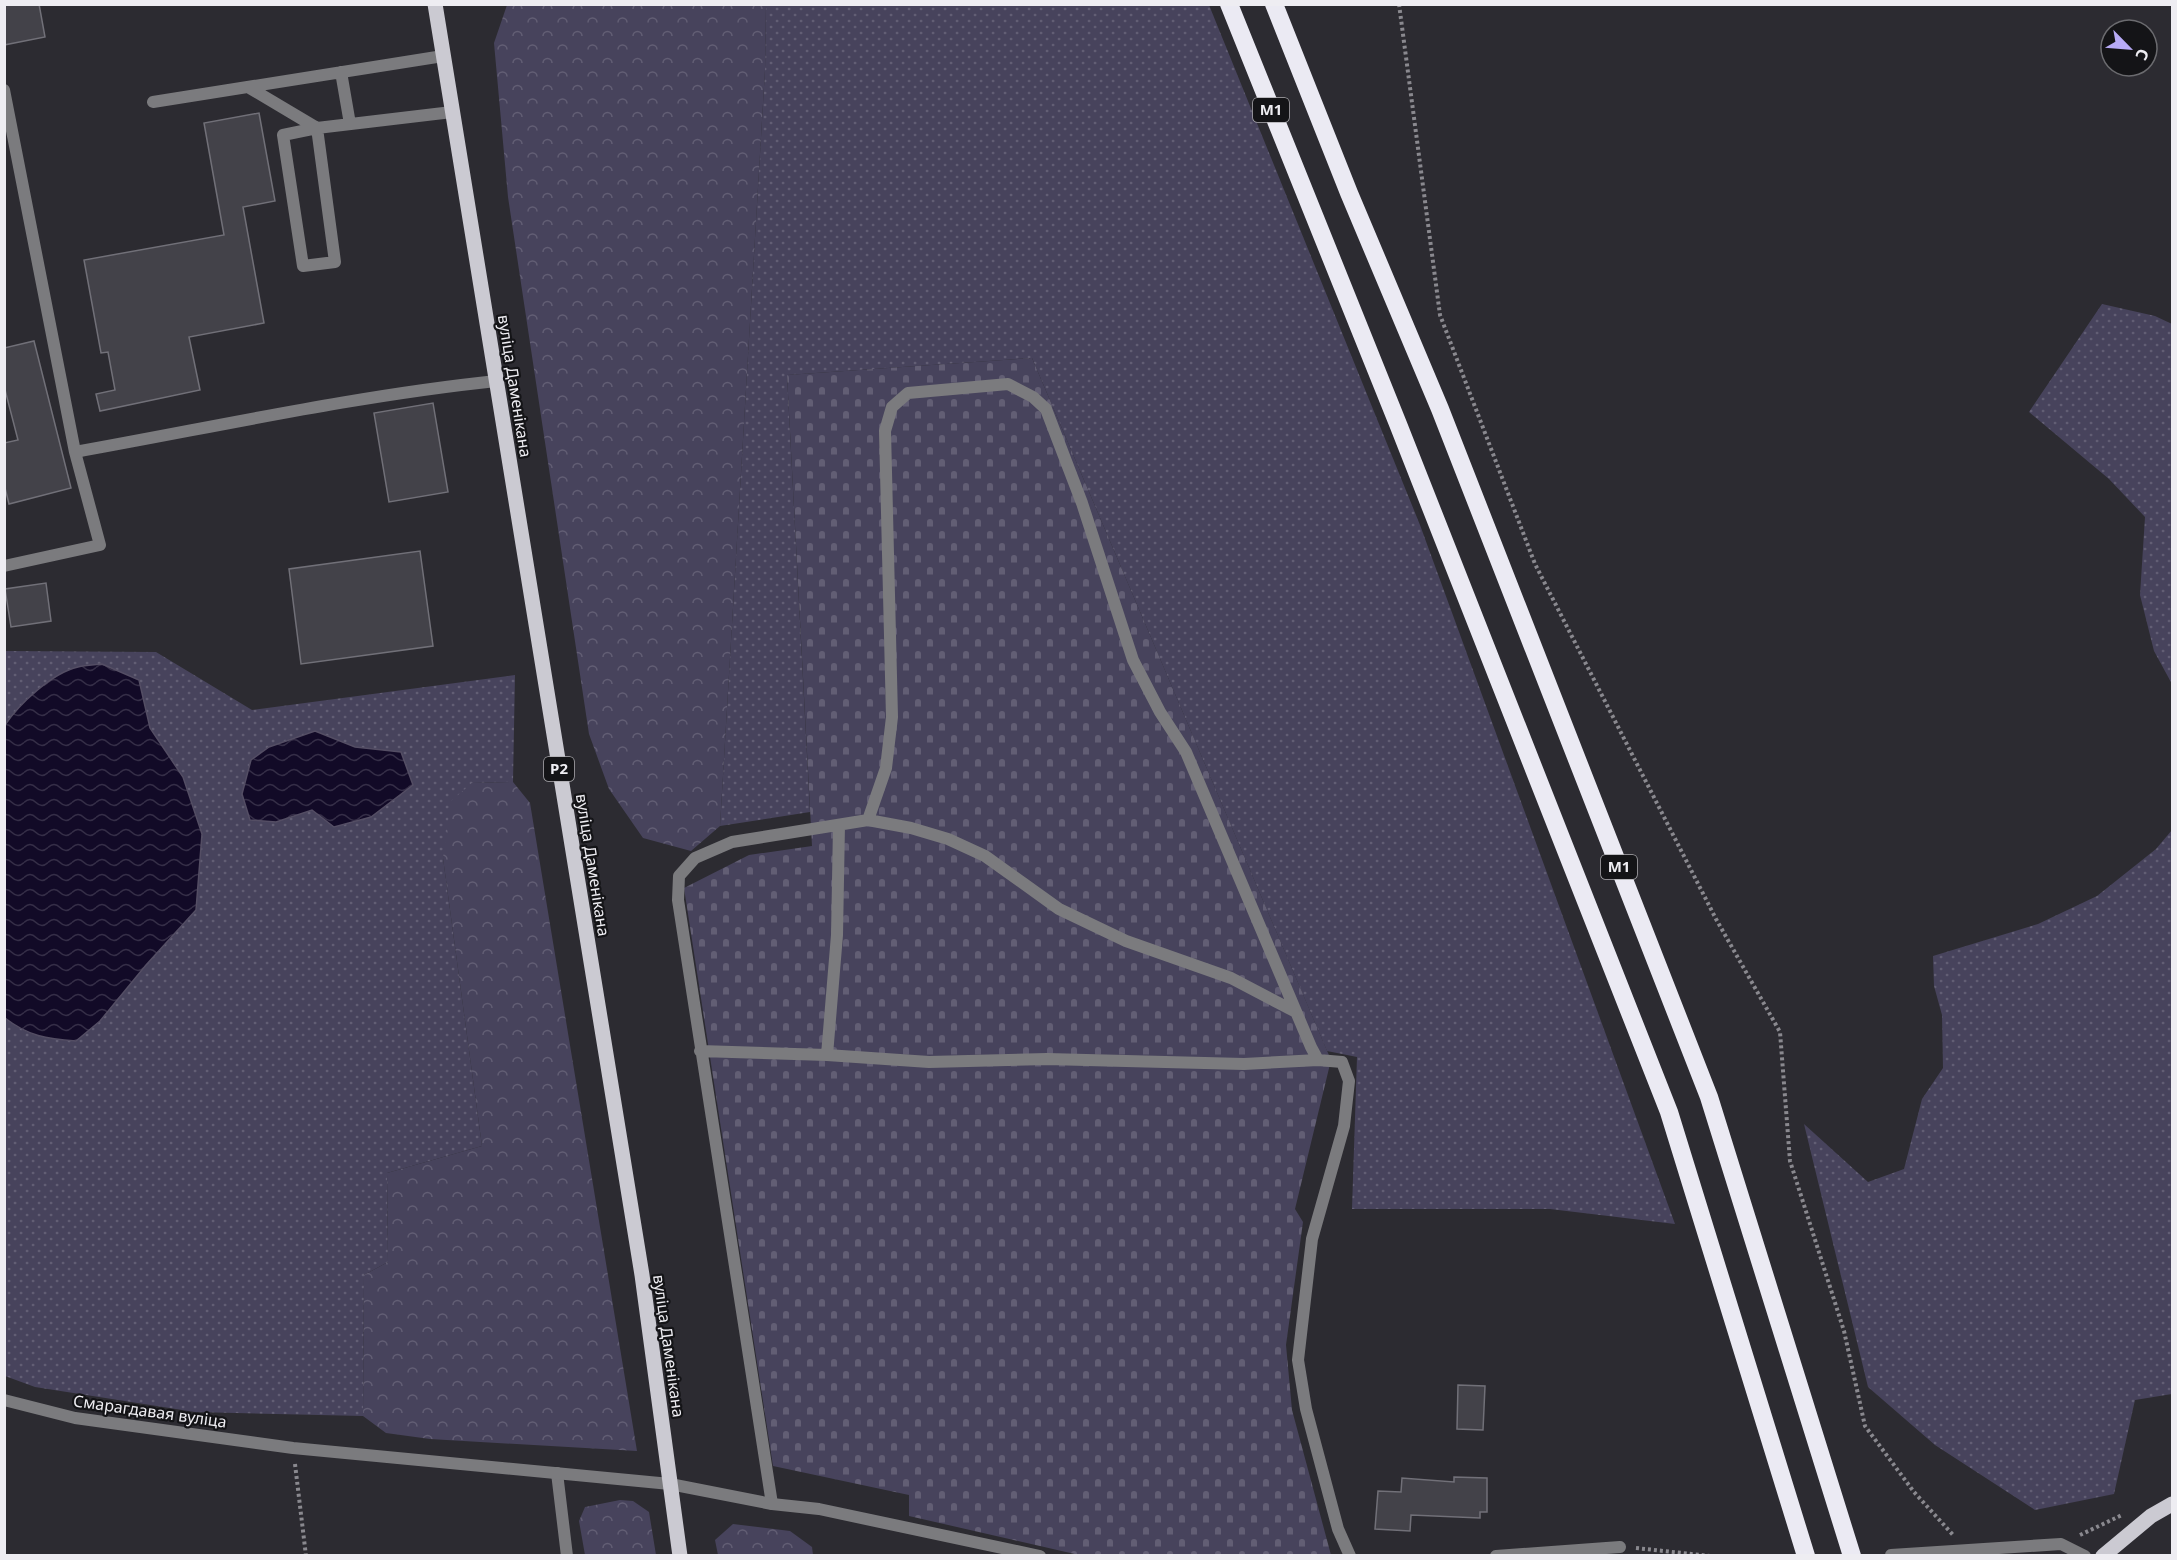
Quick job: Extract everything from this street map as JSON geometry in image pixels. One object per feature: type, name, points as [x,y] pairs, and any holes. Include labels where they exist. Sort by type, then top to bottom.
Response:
[{"type":"highway","name":"М1","points":[[1229,4],[1398,424],[1669,1112],[1806,1556]]},
{"type":"highway","name":"М1","points":[[1274,4],[1353,204],[1440,409],[1709,1097],[1852,1556]]},
{"type":"main road","name":"вуліца Даменікана","points":[[435,4],[642,1275],[680,1556]]},
{"type":"main road","points":[[2103,1556],[2151,1516],[2172,1504]]},
{"type":"street","points":[[153,102],[443,56]]},
{"type":"street","points":[[342,72],[350,124]]},
{"type":"street","points":[[248,87],[317,128]]},
{"type":"street","points":[[4,90],[75,452],[100,545],[4,566]]},
{"type":"street","points":[[317,128],[335,262],[303,266],[283,135],[317,128],[452,112]]},
{"type":"street","points":[[75,452],[353,401],[447,386],[496,381]]},
{"type":"street","points":[[868,820],[886,768],[892,717],[885,431],[892,407],[908,393],[1008,384],[1033,397],[1046,409],[1082,503],[1133,660],[1160,712],[1186,752],[1318,1060]]},
{"type":"street","points":[[772,1504],[678,900],[679,876],[695,858],[732,842],[868,820],[911,828],[948,839],[985,856],[1059,909],[1088,923],[1126,941],[1231,978],[1296,1012]]},
{"type":"street","points":[[827,1055],[837,935],[839,825]]},
{"type":"street","points":[[700,1051],[827,1055],[929,1062],[1047,1059],[1244,1064],[1318,1060],[1342,1062],[1349,1081],[1344,1126],[1312,1239],[1298,1360],[1306,1409],[1338,1529],[1350,1556]]},
{"type":"street","name":"Смарагдавая вуліца","points":[[4,1400],[75,1418],[293,1448],[670,1484],[772,1504],[819,1509],[1040,1556]]},
{"type":"street","points":[[557,1473],[567,1556]]},
{"type":"street","points":[[1891,1555],[2061,1544],[2085,1556]]},
{"type":"street","points":[[1496,1556],[1620,1547]]},
{"type":"path","points":[[1399,4],[1440,315],[1535,564],[1716,919],[1780,1032],[1790,1161],[1844,1331],[1865,1426],[1914,1492],[1966,1550]]},
{"type":"path","points":[[293,1448],[306,1556]]},
{"type":"path","points":[[2061,1544],[2132,1511]]},
{"type":"path","points":[[1620,1547],[1710,1556]]},
{"type":"green space","points":[[507,5],[766,5],[765,70],[720,826],[691,851],[643,838],[609,789],[589,734],[508,197],[494,43]]},
{"type":"green space","points":[[766,5],[1209,5],[1420,525],[1675,1224],[1550,1209],[1352,1209],[1357,1057],[1327,1051],[1032,358],[787,375],[810,812],[720,826],[765,70]]},
{"type":"green space","points":[[2102,304],[2155,316],[2172,324],[2172,684],[2154,651],[2140,595],[2145,517],[2109,479],[2029,412]]},
{"type":"green space","points":[[1032,358],[1331,1060],[1295,1209],[1303,1222],[1286,1345],[1292,1410],[1331,1555],[1079,1555],[909,1516],[909,1495],[773,1466],[684,888],[749,855],[812,846],[787,375]]},
{"type":"green space","points":[[4,651],[156,652],[252,710],[515,675],[513,782],[472,783],[443,858],[482,1146],[387,1173],[388,1262],[364,1275],[363,1416],[195,1412],[35,1387],[5,1376]]},
{"type":"green space","points":[[513,782],[530,803],[637,1451],[430,1439],[386,1433],[363,1416],[364,1275],[388,1262],[387,1173],[482,1146],[443,858],[451,801],[472,783]]},
{"type":"green space","points":[[2172,830],[2172,1394],[2135,1400],[2114,1494],[2035,1510],[1935,1445],[1868,1387],[1804,1124],[1868,1182],[1904,1169],[1922,1099],[1943,1068],[1942,1015],[1934,986],[1933,956],[2038,924],[2097,896],[2156,849]]},
{"type":"green space","points":[[620,1500],[633,1501],[649,1512],[656,1555],[585,1555],[579,1521],[585,1507]]},
{"type":"green space","points":[[733,1524],[790,1531],[812,1547],[813,1555],[718,1555],[715,1540]]},
{"type":"water","points":[[102,664],[139,680],[150,728],[183,777],[202,834],[196,910],[146,965],[100,1021],[76,1041],[47,1038],[30,1033],[5,1018],[5,725],[27,699],[47,682],[68,670]]},
{"type":"water","points":[[315,731],[355,747],[401,752],[413,785],[371,817],[334,827],[312,810],[276,822],[250,820],[242,794],[251,760],[269,747]]},
{"type":"building","points":[[4,4],[39,4],[45,37],[4,45]]},
{"type":"building","points":[[259,113],[275,201],[243,207],[264,323],[189,337],[200,390],[100,411],[96,394],[115,390],[108,352],[101,353],[84,260],[224,235],[204,123]]},
{"type":"building","points":[[34,341],[71,488],[9,504],[4,484],[4,443],[18,440],[4,386],[4,348]]},
{"type":"building","points":[[433,403],[448,492],[389,502],[374,413]]},
{"type":"building","points":[[420,551],[433,646],[301,664],[289,569]]},
{"type":"building","points":[[46,583],[51,621],[11,627],[5,589]]},
{"type":"building","points":[[1458,1385],[1485,1386],[1483,1430],[1457,1429]]},
{"type":"building","points":[[1454,1477],[1487,1478],[1487,1512],[1480,1512],[1480,1518],[1411,1515],[1410,1531],[1375,1529],[1378,1491],[1401,1492],[1402,1478],[1454,1482]]}]
